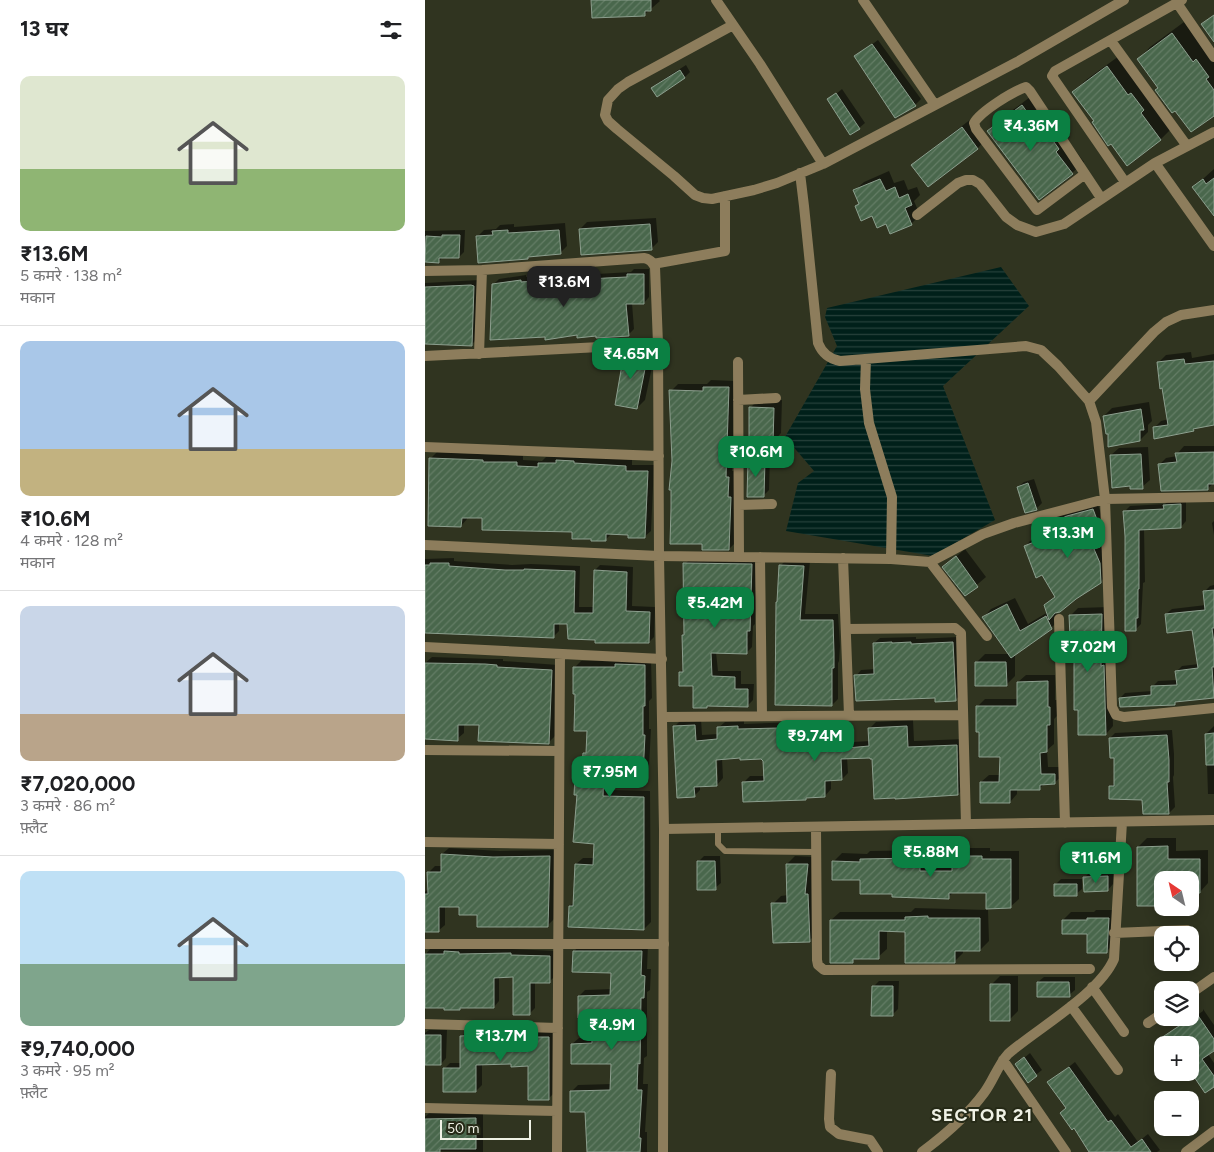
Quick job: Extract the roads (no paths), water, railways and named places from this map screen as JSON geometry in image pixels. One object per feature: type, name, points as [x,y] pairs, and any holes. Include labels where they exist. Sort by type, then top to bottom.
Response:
[{"type":"street","points":[[715,0],[759,64],[823,164]]},
{"type":"street","points":[[863,0],[935,105]]},
{"type":"street","points":[[733,25],[618,89],[608,100],[605,115],[608,121],[617,129],[695,195],[703,198],[712,199],[769,185],[823,164],[1017,62],[1124,0]]},
{"type":"street","points":[[1125,182],[1052,76],[1055,71],[1179,1],[1214,57]]},
{"type":"street","points":[[1111,41],[1187,146]]},
{"type":"street","points":[[1085,174],[1037,210],[976,129],[974,123],[977,118],[1007,97],[1026,87],[1029,90],[1085,174],[1101,198]]},
{"type":"street","points":[[917,215],[958,183],[973,180],[979,184],[1006,217],[1017,225],[1036,232],[1064,224],[1155,163],[1214,132]]},
{"type":"street","points":[[1155,163],[1214,246]]},
{"type":"street","points":[[800,174],[820,349],[832,360],[840,361],[1026,346],[1035,348],[1047,355],[1089,401],[1096,422],[1105,499],[1112,707],[1116,715],[1124,717],[1214,708]]},
{"type":"street","points":[[653,264],[725,251],[725,196]]},
{"type":"street","points":[[425,270],[482,270],[644,258],[648,258],[655,267],[658,344],[659,556],[663,717],[663,1152]]},
{"type":"street","points":[[479,354],[482,270]]},
{"type":"street","points":[[1089,401],[1154,332],[1166,322],[1181,315],[1214,310]]},
{"type":"street","points":[[425,356],[658,344]]},
{"type":"street","points":[[866,359],[865,389],[869,423],[892,497],[891,559]]},
{"type":"street","points":[[738,362],[739,557]]},
{"type":"street","points":[[738,400],[776,398]]},
{"type":"street","points":[[425,447],[659,456]]},
{"type":"street","points":[[739,453],[776,453]]},
{"type":"street","points":[[425,545],[659,556],[891,559],[930,562],[983,534],[1014,523],[1105,499],[1214,497]]},
{"type":"street","points":[[739,505],[772,504]]},
{"type":"street","points":[[761,557],[762,716]]},
{"type":"street","points":[[843,558],[849,715]]},
{"type":"street","points":[[930,562],[987,636]]},
{"type":"street","points":[[959,630],[970,615]]},
{"type":"street","points":[[1059,619],[1065,822]]},
{"type":"street","points":[[845,628],[959,630]]},
{"type":"street","points":[[959,630],[962,636],[966,824]]},
{"type":"street","points":[[425,647],[662,659]]},
{"type":"street","points":[[557,1152],[560,654]]},
{"type":"street","points":[[663,717],[963,715]]},
{"type":"street","points":[[425,750],[559,751]]},
{"type":"street","points":[[664,829],[1214,820]]},
{"type":"street","points":[[922,1152],[943,1136],[969,1110],[985,1092],[1003,1060],[1019,1044],[1071,1006],[1106,974],[1114,959],[1114,932],[1122,822]]},
{"type":"street","points":[[816,826],[817,960],[824,970],[1090,968]]},
{"type":"street","points":[[425,842],[559,844]]},
{"type":"street","points":[[1114,932],[1154,931]]},
{"type":"street","points":[[425,944],[664,944]]},
{"type":"street","points":[[1199,988],[1214,977]]},
{"type":"street","points":[[1092,987],[1124,1032]]},
{"type":"street","points":[[1071,1006],[1118,1070]]},
{"type":"street","points":[[1148,1023],[1154,1019]]},
{"type":"street","points":[[425,1024],[558,1028]]},
{"type":"street","points":[[1003,1060],[1066,1152]]},
{"type":"street","points":[[831,1074],[830,1127],[839,1134],[870,1140],[878,1152]]},
{"type":"street","points":[[425,1108],[557,1111]]},
{"type":"street","points":[[1186,1152],[1214,1131]]},
{"type":"lane","points":[[718,828],[718,844],[725,851],[816,852]]},
{"type":"water","points":[[1001,267],[1029,306],[943,386],[995,520],[933,556],[786,531],[798,483],[814,471],[785,437],[837,346],[825,317],[827,308]]},
{"type":"district","name":"SECTOR 21","points":[[982,1115]]}]
